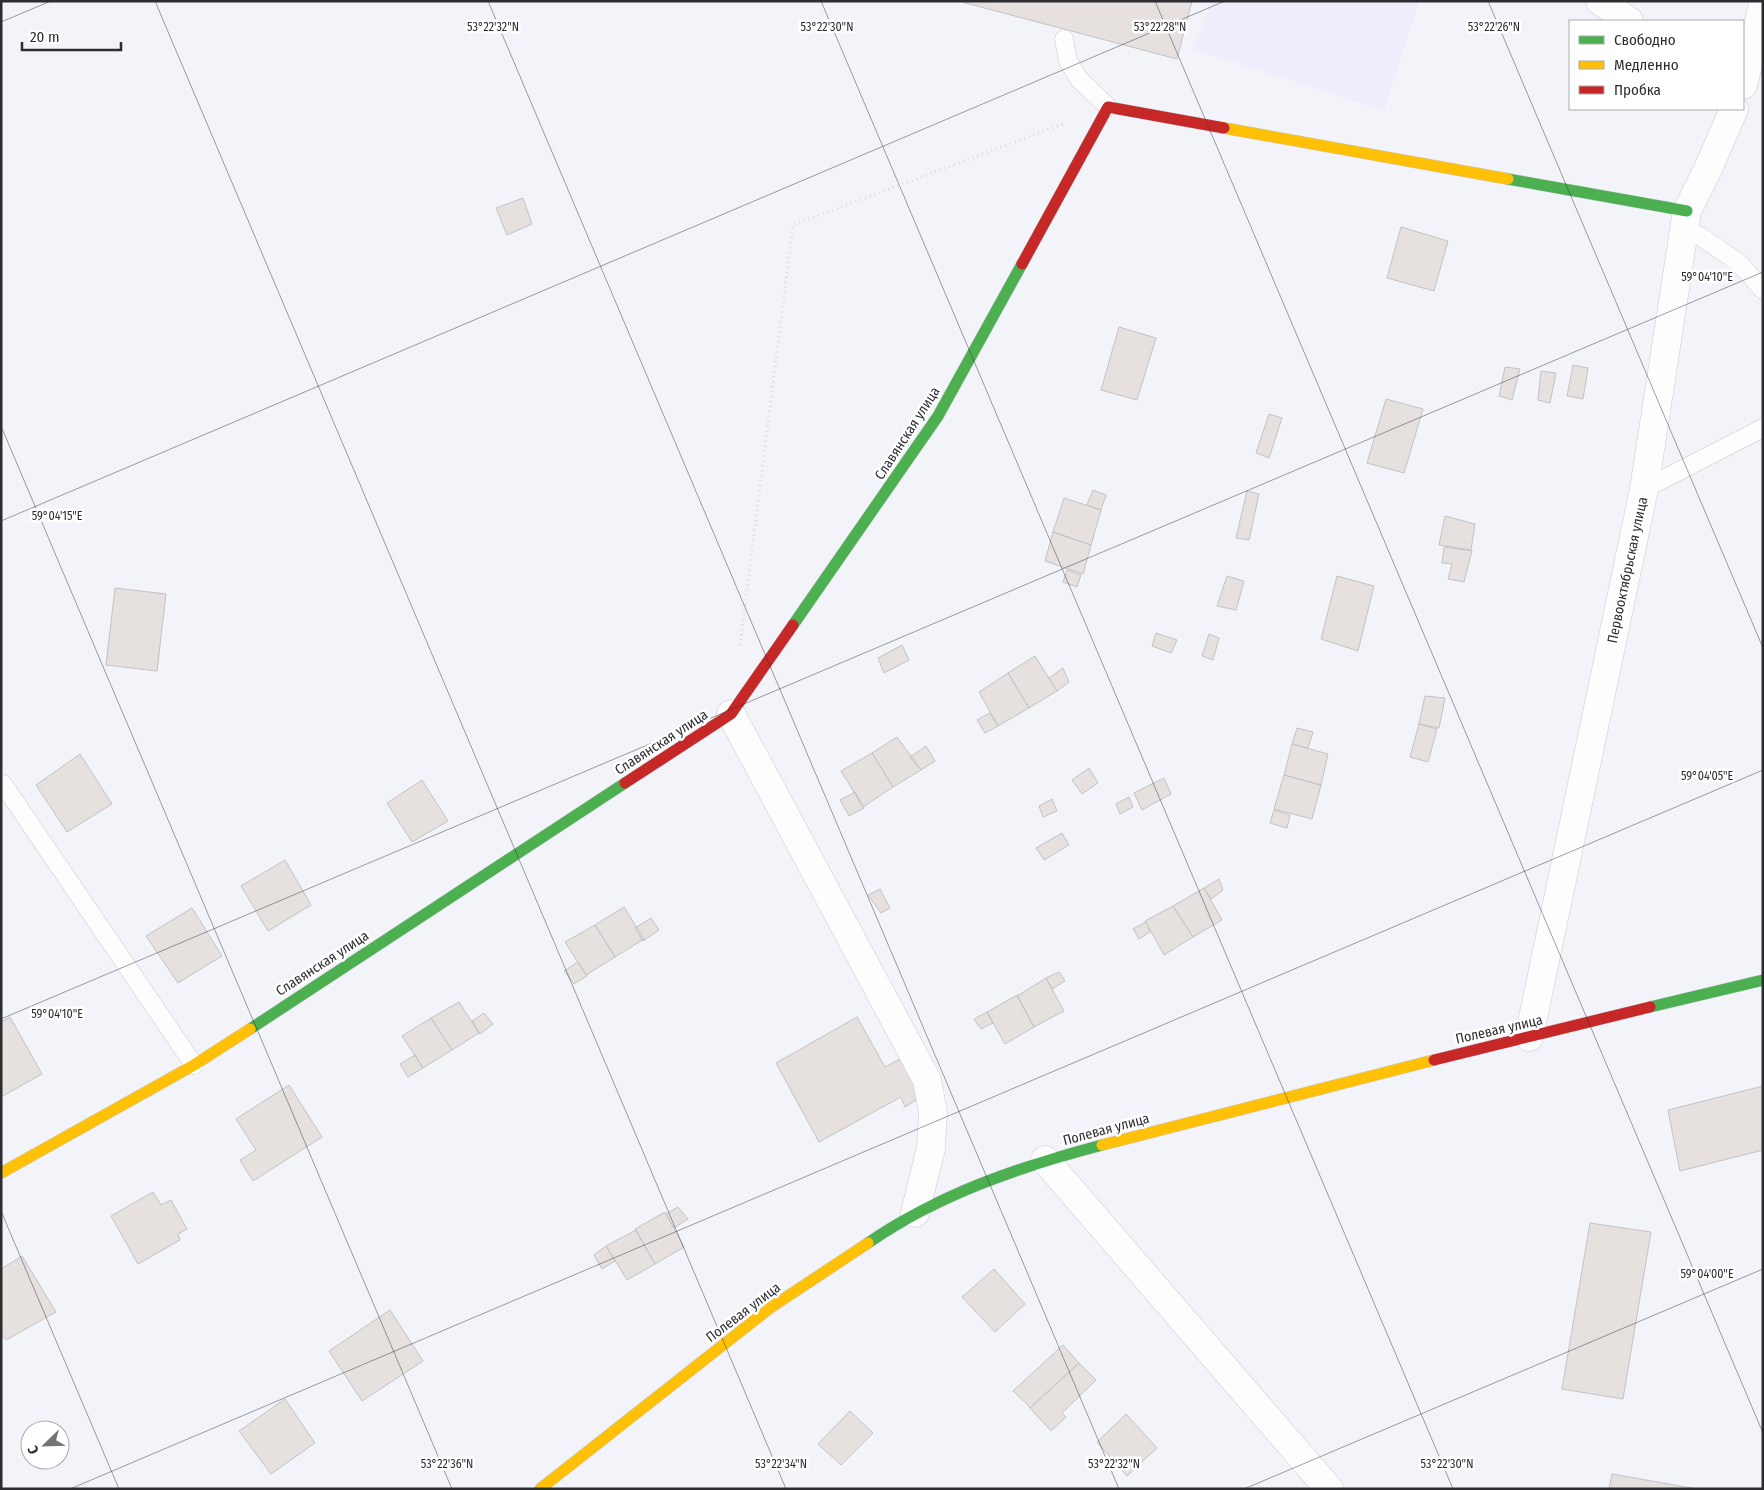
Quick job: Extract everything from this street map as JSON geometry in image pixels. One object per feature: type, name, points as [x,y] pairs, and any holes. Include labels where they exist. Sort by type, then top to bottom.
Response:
[{"type":"street","points":[[1600,1],[1628,20]]},
{"type":"street","points":[[1744,81],[1763,5]]},
{"type":"street","points":[[1108,107],[1685,220]]},
{"type":"street","name":"Славянская улица","points":[[1,1173],[194,1065],[731,714],[938,416],[1108,107]]},
{"type":"street","name":"Первооктябрьская улица","points":[[1529,1037],[1644,489],[1685,220],[1734,110]]},
{"type":"street","points":[[731,714],[927,1080],[933,1113],[931,1148],[915,1213]]},
{"type":"street","name":"Полевая улица","points":[[540,1489],[770,1308],[915,1213],[977,1184],[1045,1160],[1400,1068],[1763,980]]},
{"type":"street","points":[[1045,1160],[1329,1489]]},
{"type":"lane","points":[[1064,39],[1068,61],[1080,79],[1108,107]]},
{"type":"lane","points":[[1685,220],[1700,236],[1739,263],[1763,290]]},
{"type":"lane","points":[[1644,489],[1763,428]]},
{"type":"lane","points":[[3,784],[194,1065]]},
{"type":"path","points":[[740,646],[793,225],[1108,107]]},
{"type":"shaded area","points":[[1211,1],[1419,1],[1384,111],[1194,49]]},
{"type":"building","points":[[958,1],[1192,1],[1177,59]]},
{"type":"building","points":[[523,198],[532,224],[507,235],[496,208]]},
{"type":"building","points":[[1401,227],[1448,241],[1434,291],[1387,278]]},
{"type":"building","points":[[1119,327],[1156,338],[1137,400],[1101,390]]},
{"type":"building","points":[[1573,365],[1588,368],[1583,399],[1567,396]]},
{"type":"building","points":[[1505,367],[1520,369],[1512,400],[1499,396]]},
{"type":"building","points":[[1541,371],[1556,373],[1550,403],[1538,400]]},
{"type":"building","points":[[1386,399],[1423,409],[1404,473],[1367,463]]},
{"type":"building","points":[[1269,414],[1282,418],[1269,458],[1256,453]]},
{"type":"building","points":[[1093,490],[1106,495],[1101,510],[1087,505]]},
{"type":"building","points":[[1247,491],[1259,494],[1249,540],[1236,538]]},
{"type":"building","points":[[1064,498],[1101,510],[1091,545],[1053,532]]},
{"type":"building","points":[[1445,516],[1475,524],[1471,550],[1439,545]]},
{"type":"building","points":[[1053,532],[1091,545],[1083,574],[1045,561]]},
{"type":"building","points":[[1444,547],[1472,551],[1464,582],[1448,579],[1452,564],[1442,563]]},
{"type":"building","points":[[1067,570],[1081,575],[1077,587],[1063,582]]},
{"type":"building","points":[[1227,576],[1244,581],[1236,610],[1217,606]]},
{"type":"building","points":[[1337,576],[1374,586],[1358,651],[1321,639]]},
{"type":"building","points":[[115,588],[166,594],[157,671],[106,665]]},
{"type":"building","points":[[1156,633],[1177,640],[1171,653],[1152,646]]},
{"type":"building","points":[[1209,634],[1219,638],[1213,660],[1202,656]]},
{"type":"building","points":[[902,645],[909,660],[884,673],[878,658]]},
{"type":"building","points":[[1035,656],[1057,691],[1029,708],[1008,673]]},
{"type":"building","points":[[1063,668],[1069,682],[1057,691],[1049,678]]},
{"type":"building","points":[[1008,673],[1029,708],[998,726],[979,692]]},
{"type":"building","points":[[1425,696],[1445,698],[1439,728],[1419,724]]},
{"type":"building","points":[[990,713],[998,726],[985,733],[977,720]]},
{"type":"building","points":[[1419,724],[1437,729],[1428,762],[1410,757]]},
{"type":"building","points":[[1297,728],[1313,732],[1308,748],[1292,744]]},
{"type":"building","points":[[897,737],[921,770],[893,787],[872,753]]},
{"type":"building","points":[[1292,744],[1328,754],[1321,785],[1284,775]]},
{"type":"building","points":[[926,746],[935,761],[921,770],[910,757]]},
{"type":"building","points":[[872,753],[893,787],[863,807],[841,771]]},
{"type":"building","points":[[80,754],[112,804],[67,832],[36,785]]},
{"type":"building","points":[[1089,768],[1098,783],[1082,794],[1072,780]]},
{"type":"building","points":[[1284,775],[1321,785],[1312,819],[1274,809]]},
{"type":"building","points":[[1164,778],[1171,794],[1142,810],[1134,793]]},
{"type":"building","points":[[422,780],[448,821],[412,842],[387,803]]},
{"type":"building","points":[[855,792],[864,808],[849,816],[840,800]]},
{"type":"building","points":[[1129,797],[1133,807],[1120,814],[1116,804]]},
{"type":"building","points":[[1052,799],[1057,811],[1043,817],[1039,806]]},
{"type":"building","points":[[1274,810],[1290,815],[1287,828],[1270,823]]},
{"type":"building","points":[[1062,833],[1069,845],[1044,860],[1036,848]]},
{"type":"building","points":[[285,860],[311,905],[268,931],[241,886]]},
{"type":"building","points":[[1219,879],[1223,890],[1211,899],[1204,888]]},
{"type":"building","points":[[1204,888],[1222,920],[1193,937],[1173,906]]},
{"type":"building","points":[[880,889],[890,908],[881,913],[868,895]]},
{"type":"building","points":[[1173,906],[1193,937],[1164,955],[1145,921]]},
{"type":"building","points":[[624,907],[644,939],[615,957],[595,925]]},
{"type":"building","points":[[192,908],[222,956],[178,983],[146,936]]},
{"type":"building","points":[[651,918],[659,930],[643,941],[635,928]]},
{"type":"building","points":[[1146,922],[1150,932],[1139,939],[1133,929]]},
{"type":"building","points":[[595,925],[615,957],[586,975],[565,942]]},
{"type":"building","points":[[578,962],[587,976],[574,984],[564,971]]},
{"type":"building","points":[[1059,972],[1065,981],[1052,989],[1046,978]]},
{"type":"building","points":[[1046,978],[1064,1011],[1034,1027],[1017,996]]},
{"type":"building","points":[[1017,995],[1034,1027],[1005,1044],[987,1012]]},
{"type":"building","points":[[459,1002],[479,1033],[452,1050],[431,1018]]},
{"type":"building","points":[[987,1012],[993,1023],[981,1029],[974,1019]]},
{"type":"building","points":[[484,1013],[493,1024],[480,1034],[472,1021]]},
{"type":"building","points":[[10,1017],[42,1074],[1,1097],[1,1022]]},
{"type":"building","points":[[857,1017],[885,1067],[900,1059],[919,1091],[916,1100],[905,1107],[901,1097],[819,1142],[776,1063]]},
{"type":"building","points":[[431,1018],[452,1050],[423,1068],[402,1036]]},
{"type":"building","points":[[415,1055],[423,1068],[408,1077],[400,1064]]},
{"type":"building","points":[[289,1085],[322,1137],[253,1181],[240,1160],[256,1150],[236,1119]]},
{"type":"building","points":[[1763,1086],[1763,1150],[1680,1171],[1668,1110]]},
{"type":"building","points":[[153,1192],[161,1205],[171,1200],[187,1229],[178,1234],[180,1240],[138,1264],[111,1216]]},
{"type":"building","points":[[678,1207],[688,1219],[674,1228],[666,1214]]},
{"type":"building","points":[[665,1212],[684,1247],[655,1264],[635,1229]]},
{"type":"building","points":[[1590,1223],[1651,1232],[1623,1399],[1562,1389]]},
{"type":"building","points":[[636,1230],[655,1264],[627,1280],[606,1246]]},
{"type":"building","points":[[606,1246],[615,1261],[602,1269],[594,1255]]},
{"type":"building","points":[[22,1256],[56,1312],[6,1340],[1,1334],[1,1269]]},
{"type":"building","points":[[994,1269],[1025,1304],[995,1332],[962,1297]]},
{"type":"building","points":[[390,1310],[423,1361],[362,1401],[329,1351]]},
{"type":"building","points":[[1063,1345],[1079,1363],[1030,1408],[1013,1391]]},
{"type":"building","points":[[1079,1363],[1096,1380],[1062,1413],[1066,1417],[1051,1431],[1030,1408]]},
{"type":"building","points":[[285,1399],[315,1443],[271,1474],[239,1431]]},
{"type":"building","points":[[850,1411],[873,1433],[841,1465],[818,1444]]},
{"type":"building","points":[[1126,1414],[1157,1448],[1127,1476],[1097,1442]]},
{"type":"building","points":[[1612,1474],[1697,1489],[1609,1489]]},
{"type":"traffic: fast","points":[[1508,179],[1687,211]]},
{"type":"traffic: fast","points":[[793,625],[938,416],[1022,264]]},
{"type":"traffic: fast","points":[[250,1029],[625,783]]},
{"type":"traffic: fast","points":[[1650,1007],[1763,980]]},
{"type":"traffic: fast","points":[[868,1243],[923,1210],[951,1196],[1010,1173],[1102,1145]]},
{"type":"traffic: slow","points":[[1224,128],[1508,179]]},
{"type":"traffic: slow","points":[[1,1173],[194,1065],[250,1029]]},
{"type":"traffic: slow","points":[[1102,1145],[1434,1060]]},
{"type":"traffic: slow","points":[[540,1489],[770,1308],[868,1243]]},
{"type":"traffic: jam","points":[[1022,264],[1108,107],[1224,128]]},
{"type":"traffic: jam","points":[[625,783],[731,714],[793,625]]},
{"type":"traffic: jam","points":[[1434,1060],[1650,1007]]}]
